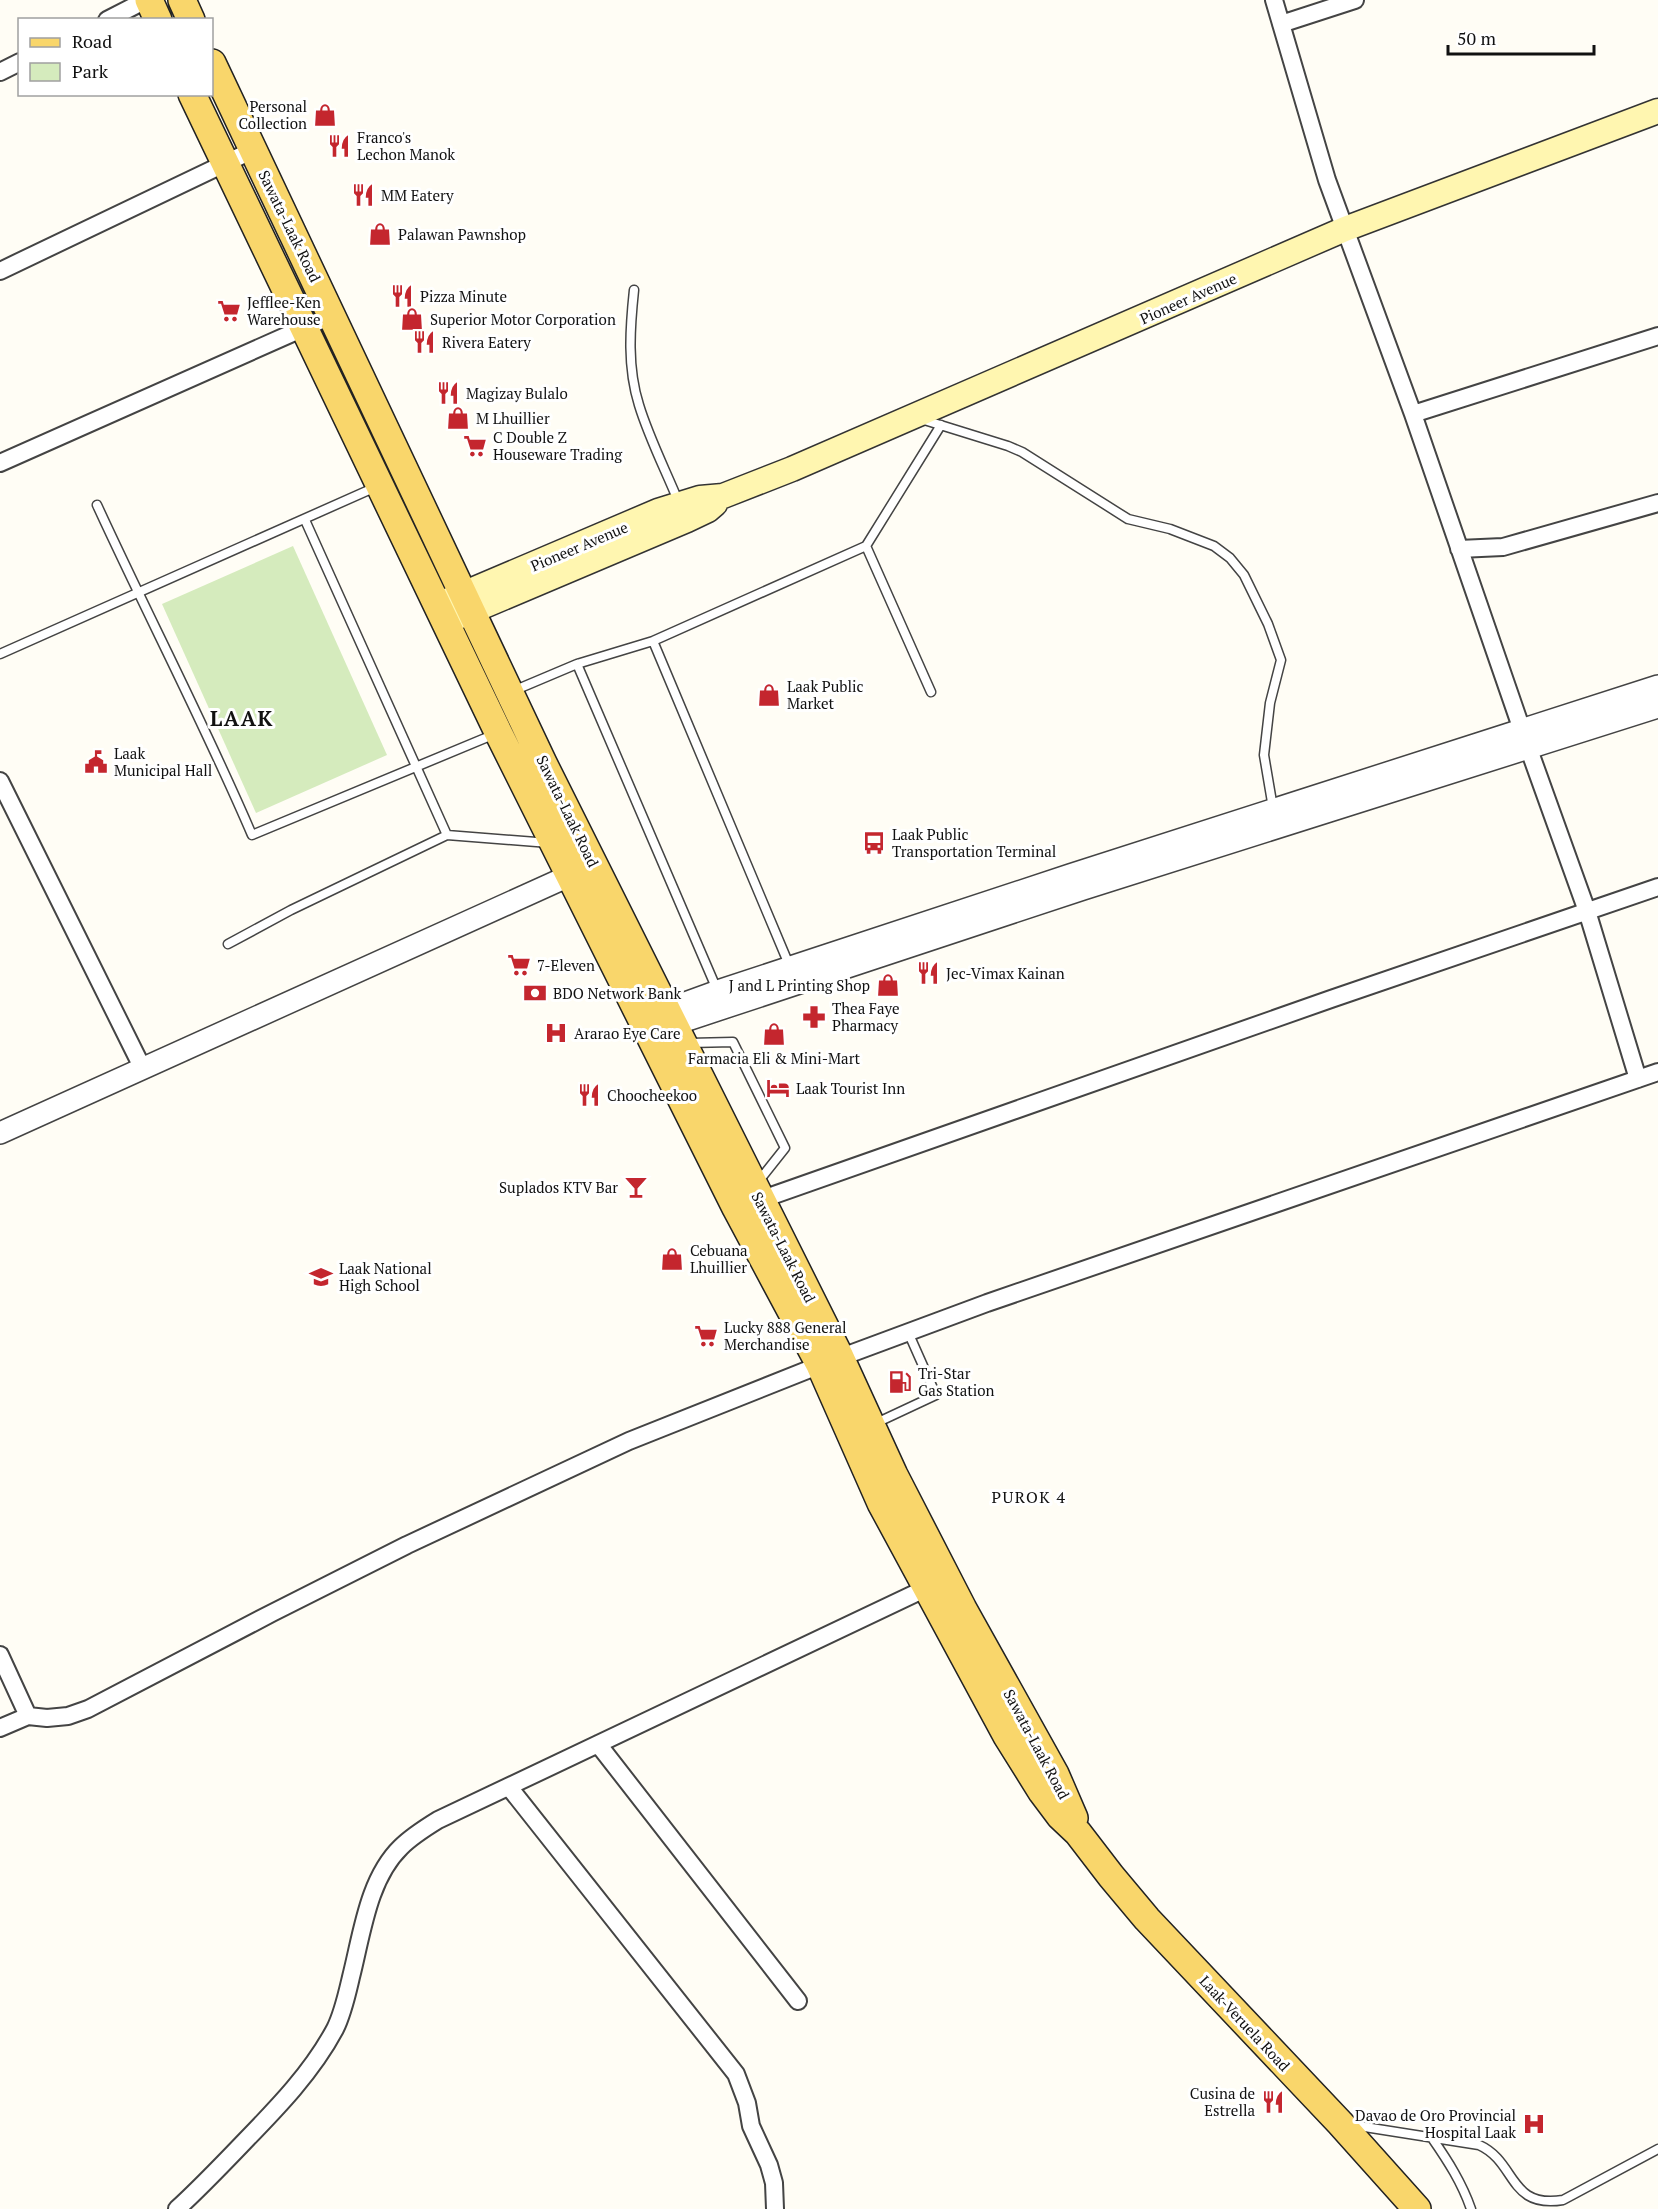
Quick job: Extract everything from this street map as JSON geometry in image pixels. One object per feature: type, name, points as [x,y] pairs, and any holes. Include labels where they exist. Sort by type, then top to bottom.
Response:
[{"type":"main road","points":[[148,0],[157,18]]},
{"type":"main road","points":[[182,0],[190,18]]},
{"type":"main road","name":"Sawata-Laak Road","points":[[213,65],[333,315],[441,614],[571,875],[662,1026],[750,1198]]},
{"type":"main road","name":"Sawata-Laak Road","points":[[193,96],[304,327],[468,603],[511,692],[662,1026],[830,1361],[870,1425],[894,1475],[937,1583],[1006,1736],[1048,1800],[1060,1816],[1078,1833]]},
{"type":"main road","name":"Pioneer Avenue","points":[[441,614],[683,513],[700,498],[723,496],[792,469],[1345,229],[1658,111]]},
{"type":"main road","name":"Sawata-Laak Road","points":[[830,1361],[881,1503],[937,1583]]},
{"type":"main road","name":"Laak-Veruela Road","points":[[1078,1833],[1147,1919],[1340,2123],[1417,2209]]},
{"type":"street","points":[[111,18],[148,0]]},
{"type":"street","points":[[1274,0],[1320,160],[1413,414],[1525,739],[1587,910],[1638,1079]]},
{"type":"street","points":[[1281,24],[1355,0]]},
{"type":"street","points":[[0,72],[18,63]]},
{"type":"street","points":[[0,271],[253,150]]},
{"type":"street","points":[[0,463],[333,315]]},
{"type":"street","points":[[1413,414],[1658,336]]},
{"type":"street","points":[[1459,549],[1503,547],[1658,503]]},
{"type":"street","points":[[793,975],[1083,889],[1525,739],[1658,686]]},
{"type":"street","points":[[662,1026],[721,999],[1060,879],[1273,811],[1525,739],[1658,707]]},
{"type":"street","points":[[0,781],[143,1069]]},
{"type":"street","points":[[0,1133],[571,875]]},
{"type":"street","points":[[750,1198],[1658,887]]},
{"type":"street","points":[[0,1728],[28,1716],[47,1718],[68,1716],[88,1709],[282,1608],[518,1493],[630,1442],[830,1361],[987,1303],[1658,1072]]},
{"type":"street","points":[[177,2209],[282,2104],[319,2055],[335,2027],[347,1994],[377,1884],[387,1864],[400,1848],[424,1829],[509,1786],[937,1583]]},
{"type":"street","points":[[0,1654],[28,1716]]},
{"type":"street","points":[[597,1744],[798,2001]]},
{"type":"street","points":[[509,1786],[736,2074],[747,2103],[751,2126],[774,2183],[775,2209]]},
{"type":"lane","points":[[634,290],[629,330],[632,370],[638,404],[683,513]]},
{"type":"lane","points":[[914,417],[986,438],[1022,452],[1128,519],[1170,529],[1214,546],[1237,567],[1244,575],[1268,624],[1281,660],[1270,703],[1264,755],[1273,811]]},
{"type":"lane","points":[[511,692],[577,664],[653,641],[866,546],[941,425]]},
{"type":"lane","points":[[0,654],[305,520],[393,478]]},
{"type":"lane","points":[[97,505],[137,593],[200,717],[252,835],[498,732]]},
{"type":"lane","points":[[305,520],[447,835]]},
{"type":"lane","points":[[866,546],[931,692]]},
{"type":"lane","points":[[653,641],[793,975]]},
{"type":"lane","points":[[577,664],[721,999]]},
{"type":"lane","points":[[228,944],[291,910],[447,835],[555,843]]},
{"type":"lane","points":[[662,1026],[733,1042],[785,1148],[750,1198]]},
{"type":"lane","points":[[870,1425],[936,1395],[908,1332]]},
{"type":"lane","points":[[1340,2123],[1479,2145],[1488,2150],[1503,2167],[1516,2188],[1526,2198],[1537,2204],[1549,2204],[1563,2200],[1658,2149]]},
{"type":"lane","points":[[1432,2138],[1453,2169],[1465,2191],[1471,2209]]},
{"type":"green space","points":[[293,546],[387,755],[256,813],[162,604]]},
{"type":"place","name":"Personal Collection","points":[[325,115]]},
{"type":"place","name":"Franco's Lechon Manok","points":[[339,146]]},
{"type":"place","name":"MM Eatery","points":[[363,195]]},
{"type":"place","name":"Palawan Pawnshop","points":[[380,234]]},
{"type":"place","name":"Pizza Minute","points":[[402,296]]},
{"type":"place","name":"Jefflee-Ken Warehouse","points":[[229,311]]},
{"type":"place","name":"Superior Motor Corporation","points":[[412,319]]},
{"type":"place","name":"Rivera Eatery","points":[[424,342]]},
{"type":"place","name":"Magizay Bulalo","points":[[448,393]]},
{"type":"place","name":"M Lhuillier","points":[[458,418]]},
{"type":"place","name":"C Double Z Houseware Trading","points":[[475,446]]},
{"type":"place","name":"Laak Public Market","points":[[769,695]]},
{"type":"place","name":"Laak Municipal Hall","points":[[96,762]]},
{"type":"place","name":"Laak Public Transportation Terminal","points":[[874,843]]},
{"type":"place","name":"7-Eleven","points":[[519,965]]},
{"type":"place","name":"Jec-Vimax Kainan","points":[[928,973]]},
{"type":"place","name":"J and L Printing Shop","points":[[888,985]]},
{"type":"place","name":"BDO Network Bank","points":[[535,993]]},
{"type":"place","name":"Thea Faye Pharmacy","points":[[814,1017]]},
{"type":"place","name":"Ararao Eye Care","points":[[556,1033]]},
{"type":"place","name":"Farmacia Eli & Mini-Mart","points":[[774,1034]]},
{"type":"place","name":"Laak Tourist Inn","points":[[778,1088]]},
{"type":"place","name":"Choocheekoo","points":[[589,1095]]},
{"type":"place","name":"Suplados KTV Bar","points":[[636,1187]]},
{"type":"place","name":"Cebuana Lhuillier","points":[[672,1259]]},
{"type":"place","name":"Laak National High School","points":[[321,1277]]},
{"type":"place","name":"Lucky 888 General Merchandise","points":[[706,1336]]},
{"type":"place","name":"Tri-Star Gas Station","points":[[900,1382]]},
{"type":"place","name":"Cusina de Estrella","points":[[1273,2102]]},
{"type":"place","name":"Davao de Oro Provincial Hospital Laak","points":[[1534,2124]]},
{"type":"district","name":"LAAK","points":[[242,718]]},
{"type":"district","name":"PUROK 4","points":[[1029,1497]]}]
